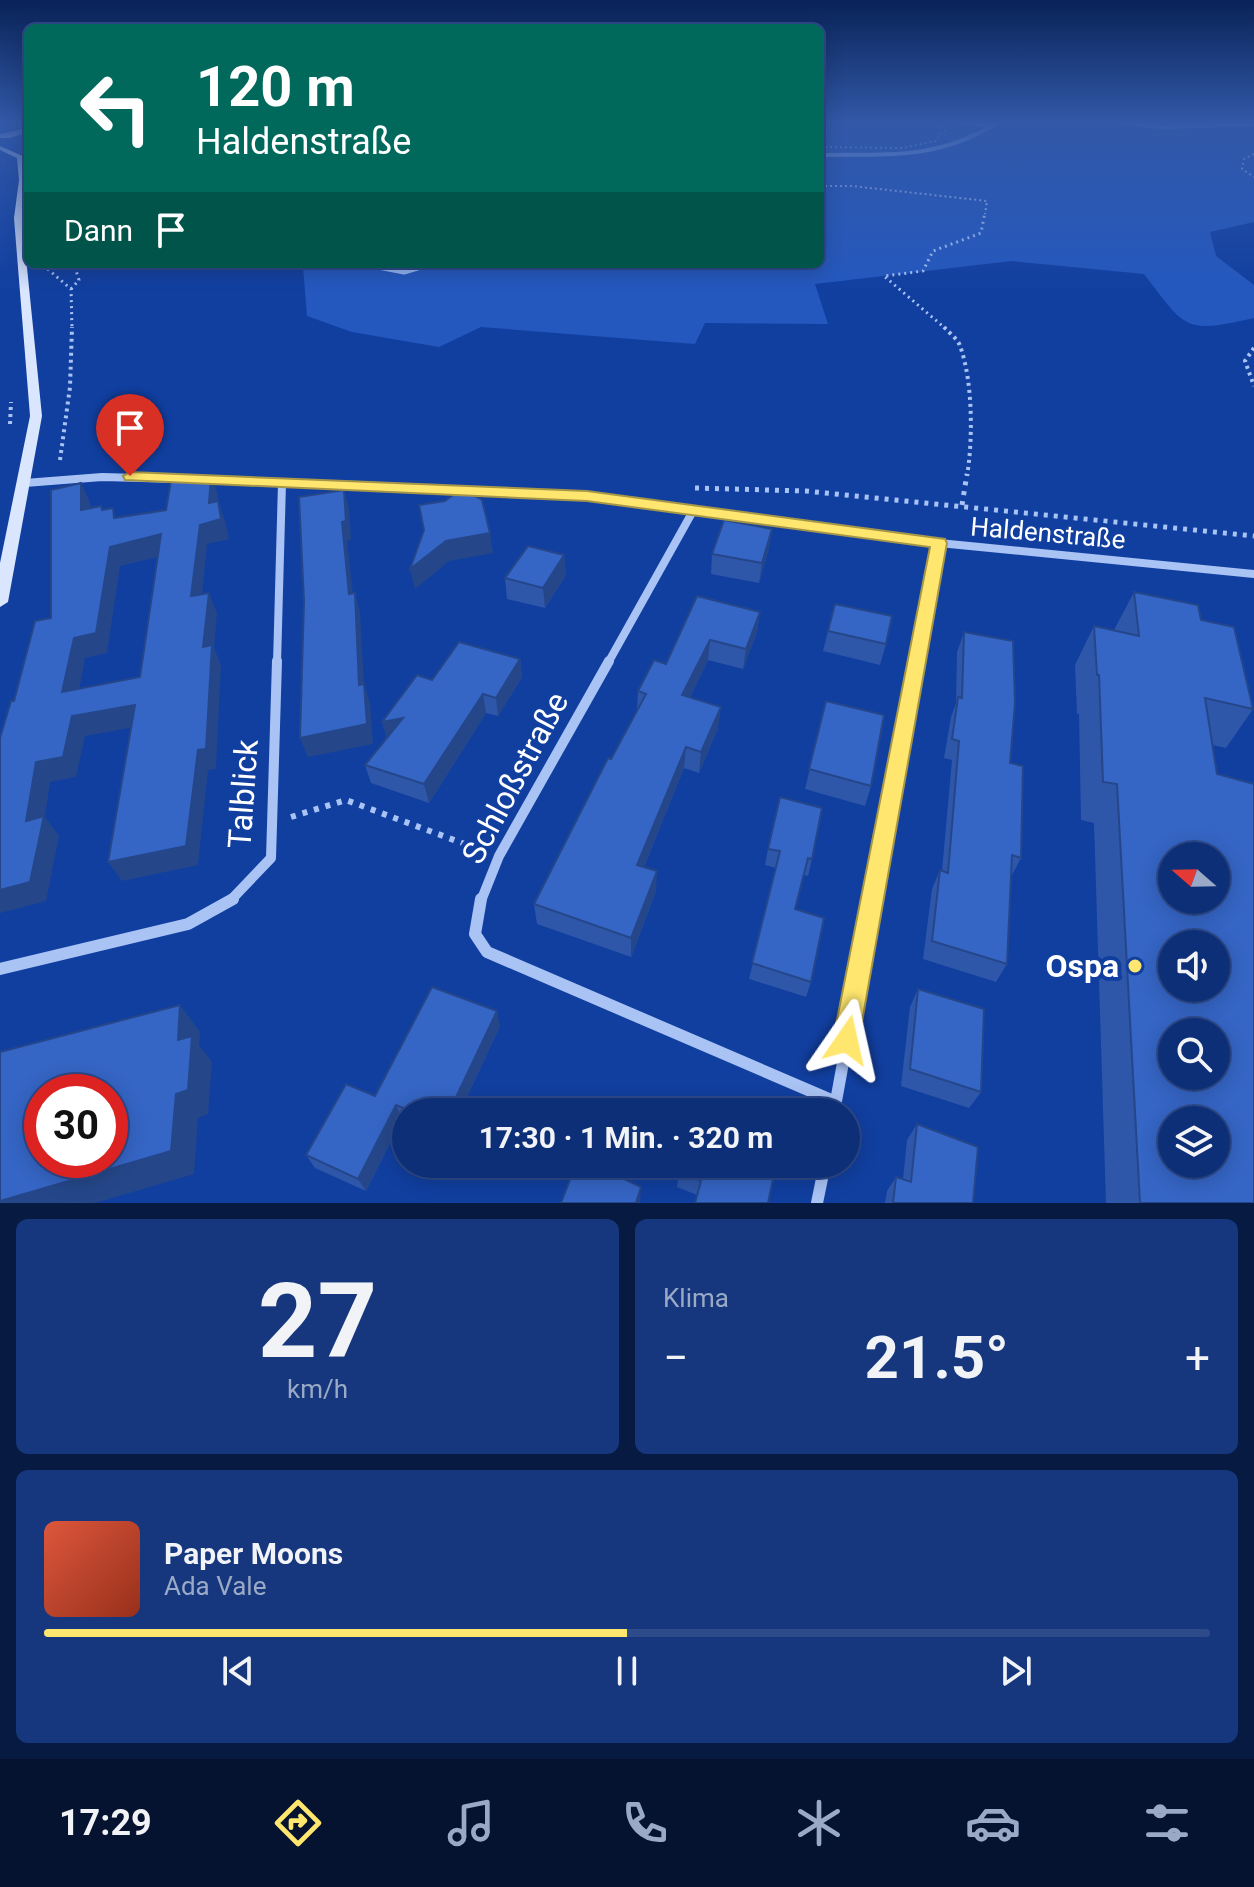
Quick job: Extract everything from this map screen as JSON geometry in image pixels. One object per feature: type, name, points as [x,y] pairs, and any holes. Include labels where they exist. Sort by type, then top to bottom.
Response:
[{"type":"street","points":[[0,602],[36,416],[18,218],[23,179]]},
{"type":"street","name":"Haldenstraße","points":[[25,483],[55,478],[130,476],[587,496],[939,543],[1254,574]]},
{"type":"street","name":"Talblick","points":[[0,969],[188,924],[232,900],[271,858],[282,483]]},
{"type":"street","name":"Schloßstraße","points":[[693,511],[499,856],[482,896],[475,934],[487,952],[815,1098]]},
{"type":"street","points":[[837,1098],[939,543]]},
{"type":"street","points":[[817,1203],[822,1178]]},
{"type":"path","points":[[824,186],[852,186],[987,201],[981,233],[933,251],[923,271],[884,276],[922,306],[960,343],[968,392],[971,451],[962,505]]},
{"type":"path","points":[[45,268],[71,289]]},
{"type":"path","points":[[55,478],[62,455],[70,387],[71,289],[79,280],[75,268]]},
{"type":"path","points":[[1254,348],[1245,361],[1254,386]]},
{"type":"path","points":[[682,488],[806,491],[1254,536]]},
{"type":"path","points":[[271,823],[346,800],[499,856]]},
{"type":"shaded area","points":[[824,179],[1254,179],[1254,222],[1210,232],[1216,256],[1254,285],[1254,318],[1213,326],[1188,323],[1169,306],[1144,274],[1011,261],[815,284],[828,324],[705,323],[695,344],[481,327],[439,347],[352,332],[307,316],[303,268],[824,268]]},
{"type":"building","points":[[172,474],[211,476],[209,503],[218,501],[221,519],[200,525],[191,596],[209,593],[203,647],[212,645],[206,749],[198,750],[186,846],[108,862],[135,705],[72,716],[63,757],[36,762],[26,821],[44,816],[30,882],[0,890],[0,738],[11,701],[14,701],[35,621],[51,618],[51,490],[81,483],[81,510],[101,506],[102,510],[113,508],[114,518],[166,510]],"holes":[[[161,534],[140,677],[62,692],[74,638],[96,633],[110,547]]]},
{"type":"building","points":[[344,490],[346,521],[342,522],[349,594],[355,593],[359,685],[364,684],[367,724],[300,738],[304,601],[299,497]]},
{"type":"building","points":[[458,491],[466,491],[482,500],[490,533],[446,541],[410,569],[424,530],[419,505],[445,501]]},
{"type":"building","points":[[724,520],[772,529],[762,563],[712,554]]},
{"type":"building","points":[[528,546],[564,555],[543,588],[505,578]]},
{"type":"building","points":[[1134,592],[1198,605],[1201,620],[1234,627],[1253,709],[1205,698],[1217,774],[1254,784],[1254,1203],[1140,1203],[1117,784],[1103,782],[1094,626],[1139,636]]},
{"type":"building","points":[[697,596],[760,612],[746,649],[710,640],[682,695],[721,707],[701,752],[686,747],[637,865],[657,871],[631,938],[534,904],[608,758],[611,759],[646,694],[638,691],[654,660],[666,664]]},
{"type":"building","points":[[835,604],[892,616],[886,644],[828,631]]},
{"type":"building","points":[[964,632],[1013,641],[1015,703],[1010,763],[1023,766],[1021,858],[1012,855],[1007,964],[932,941],[940,870],[948,873],[959,741],[952,739],[958,697],[962,698]]},
{"type":"building","points":[[459,642],[520,659],[496,698],[483,694],[424,784],[365,765],[403,718],[382,722],[417,675],[432,680]]},
{"type":"building","points":[[826,701],[884,715],[871,786],[809,769]]},
{"type":"building","points":[[780,797],[822,808],[812,859],[808,858],[795,909],[824,918],[811,982],[752,963],[780,851],[768,849]]},
{"type":"building","points":[[432,987],[497,1011],[456,1098],[392,1098],[392,1113],[358,1179],[306,1155],[346,1084],[375,1096]]},
{"type":"building","points":[[918,989],[984,1009],[981,1092],[910,1069]]},
{"type":"building","points":[[180,1005],[178,1040],[192,1036],[188,1090],[176,1094],[171,1151],[128,1164],[128,1074],[24,1074],[24,1178],[79,1178],[0,1201],[0,1052]]},
{"type":"building","points":[[917,1124],[978,1147],[973,1203],[893,1203],[896,1177],[911,1182]]},
{"type":"building","points":[[571,1178],[622,1178],[641,1187],[636,1203],[561,1203]]},
{"type":"building","points":[[694,1178],[773,1178],[768,1203],[695,1203],[701,1181]]},
{"type":"waterway","points":[[384,268],[404,272],[418,268]]},
{"type":"place","name":"Ospa","points":[[1135,966]]},
{"type":"route","points":[[130,476],[587,496],[939,543],[847,1040]]}]
